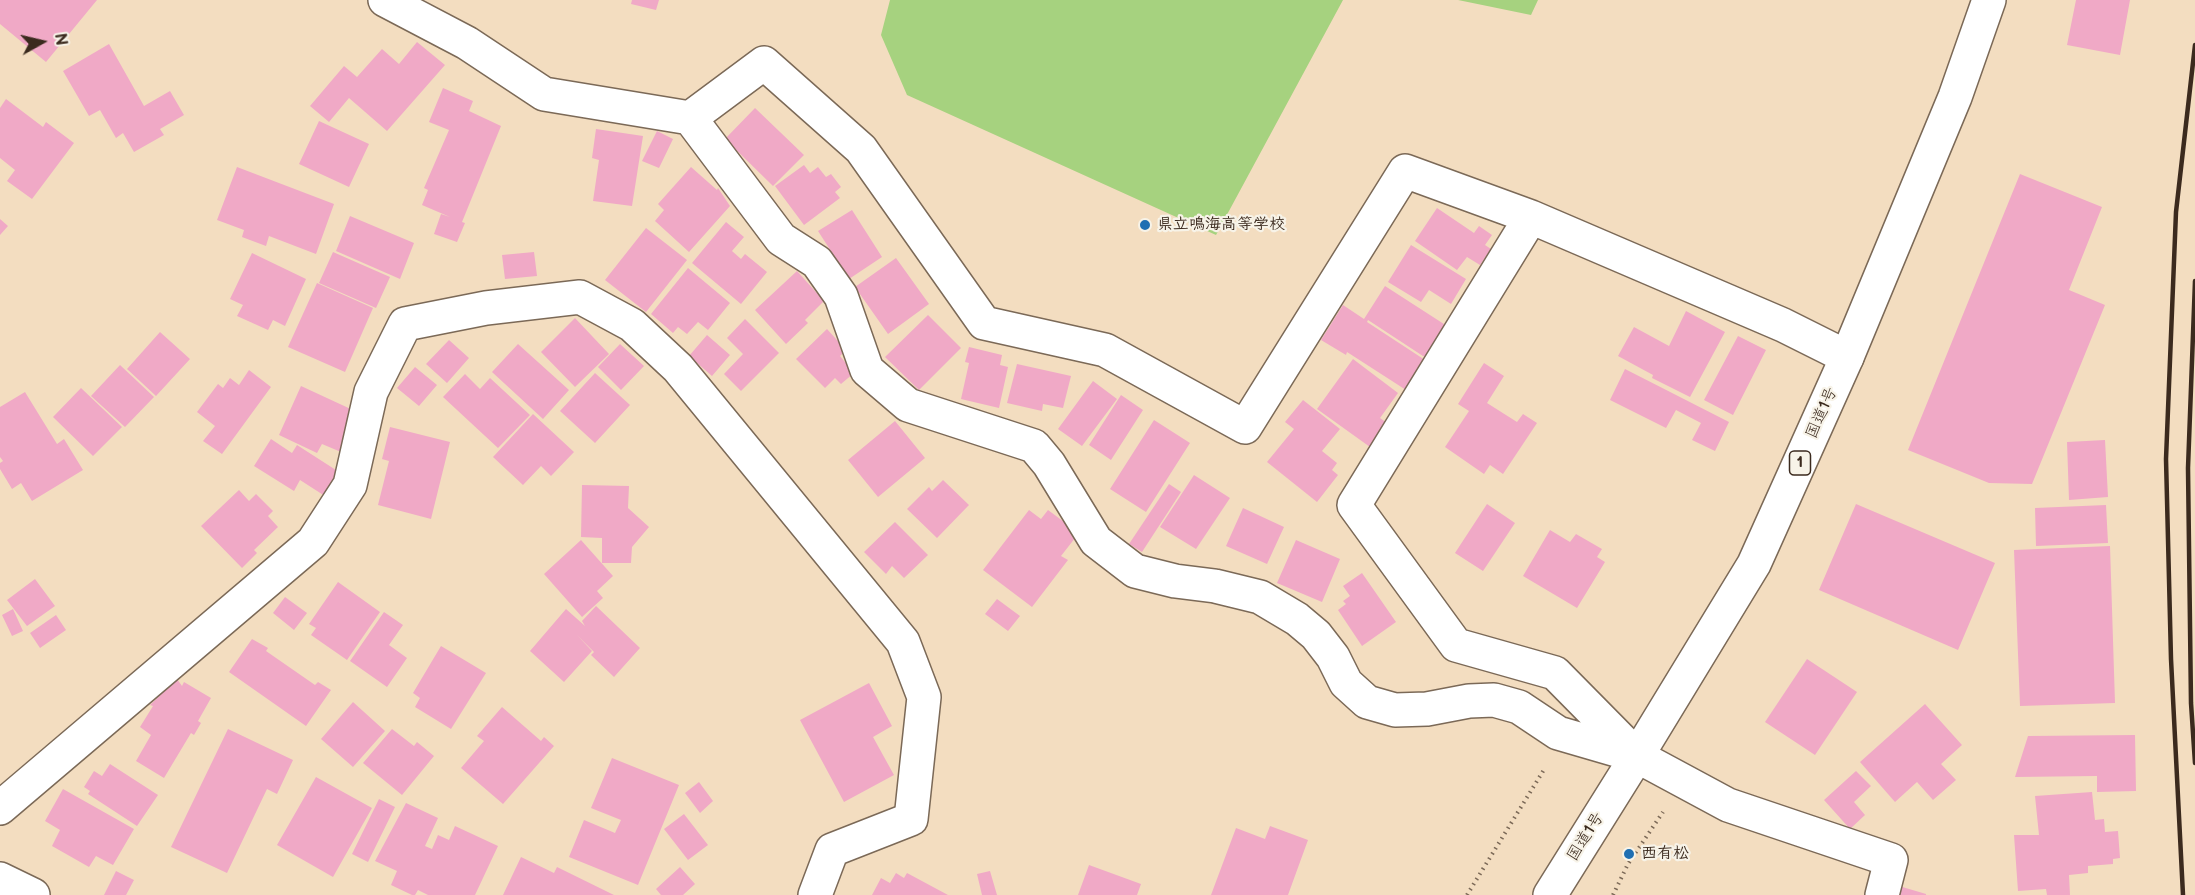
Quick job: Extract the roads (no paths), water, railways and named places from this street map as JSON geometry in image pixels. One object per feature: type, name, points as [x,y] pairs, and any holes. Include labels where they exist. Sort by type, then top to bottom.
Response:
[{"type":"main road","points":[[385,0],[467,43],[544,94],[690,118],[781,239],[816,262],[841,296],[867,370],[908,405],[1034,446],[1049,464],[1096,541],[1135,571],[1260,597],[1316,635],[1333,657],[1346,683],[1367,702],[1395,710],[1427,709],[1469,701],[1494,700],[1520,707],[1558,733],[1637,756],[1728,805],[1891,860],[1882,895]]},
{"type":"main road","name":"国道1号","points":[[1550,895],[1754,564],[1847,357],[1954,97],[1989,0]]},
{"type":"main road","points":[[690,118],[764,63],[861,149],[984,323],[1105,350],[1245,427],[1405,171],[1531,217],[1783,325],[1847,357]]},
{"type":"main road","points":[[1531,217],[1354,505],[1455,645],[1555,673],[1637,756]]},
{"type":"main road","points":[[0,808],[313,542],[350,485],[371,392],[405,324],[486,308],[580,297],[632,325],[678,368],[903,642],[924,697],[911,819],[832,850],[816,895]]},
{"type":"main road","points":[[0,879],[33,895]]},
{"type":"railway","points":[[2183,895],[2171,659],[2166,459],[2176,212],[2195,45]]},
{"type":"railway","points":[[2195,281],[2188,468],[2191,703],[2195,763]]},
{"type":"place","name":"県立鳴海高等学校","points":[[1145,225]]},
{"type":"place","name":"西有松","points":[[1629,854]]}]
